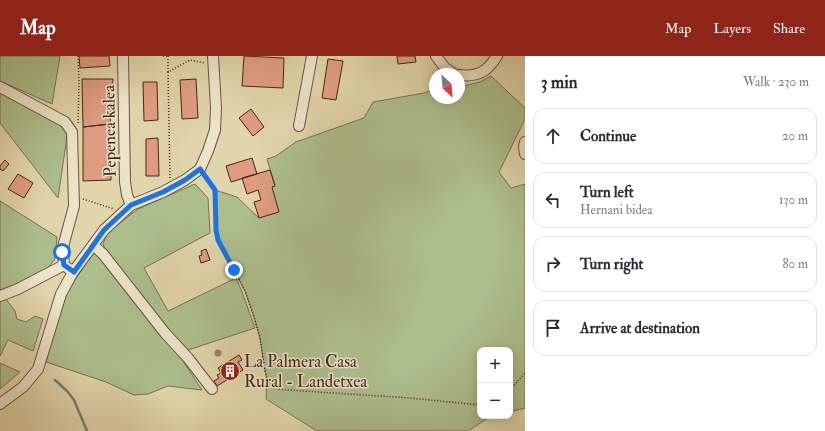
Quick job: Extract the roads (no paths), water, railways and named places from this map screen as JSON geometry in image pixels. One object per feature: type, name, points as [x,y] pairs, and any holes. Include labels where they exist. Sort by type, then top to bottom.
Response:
[{"type":"street","name":"Pepenea kalea","points":[[123,56],[126,182],[127,195],[131,205]]},
{"type":"street","points":[[299,126],[312,56]]},
{"type":"street","points":[[436,56],[445,68]]},
{"type":"street","points":[[465,76],[470,76],[481,73],[491,66],[497,56]]},
{"type":"street","points":[[0,404],[23,387],[38,369],[61,294],[74,272],[104,230],[131,205],[163,192],[185,180],[200,169],[208,151],[214,130],[216,108],[209,59]]},
{"type":"street","points":[[0,87],[65,122],[72,132],[74,206],[62,252],[64,265],[74,272]]},
{"type":"street","points":[[525,142],[525,154]]},
{"type":"street","points":[[93,245],[103,254],[165,333],[188,358],[212,389]]},
{"type":"street","points":[[0,296],[18,289],[64,265]]},
{"type":"waterway","points":[[55,380],[74,400],[87,431]]},
{"type":"place","name":"La Palmera Casa Rural - Landetxea","points":[[230,371]]}]
